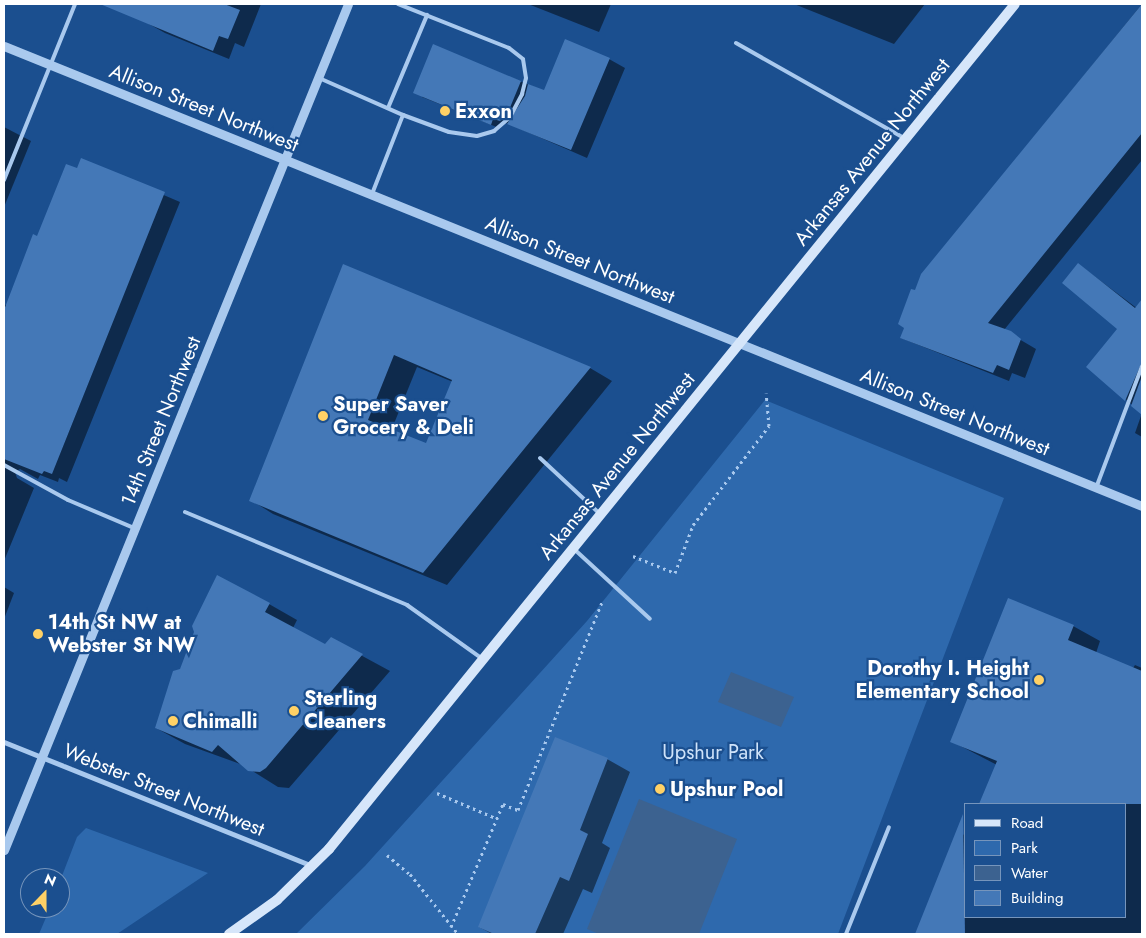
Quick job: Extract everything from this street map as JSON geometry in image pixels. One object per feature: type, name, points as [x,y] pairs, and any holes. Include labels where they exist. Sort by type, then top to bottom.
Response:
[{"type":"main road","name":"Arkansas Avenue Northwest","points":[[229,934],[277,900],[313,866],[483,660],[1015,4]]},
{"type":"street","name":"14th Street Northwest","points":[[4,850],[40,757],[136,529],[348,4]]},
{"type":"street","name":"Allison Street Northwest","points":[[4,46],[1142,506]]},
{"type":"street","name":"Webster Street Northwest","points":[[4,742],[313,866]]},
{"type":"lane","points":[[4,180],[75,4]]},
{"type":"lane","points":[[319,78],[403,115],[449,132],[476,136],[494,131],[510,117],[522,94],[526,78],[524,59],[509,48],[398,4]]},
{"type":"lane","points":[[388,108],[427,15]]},
{"type":"lane","points":[[736,43],[906,139]]},
{"type":"lane","points":[[372,195],[403,115]]},
{"type":"lane","points":[[1096,488],[1142,366]]},
{"type":"lane","points":[[540,458],[600,514]]},
{"type":"lane","points":[[4,465],[68,500],[136,529]]},
{"type":"lane","points":[[185,512],[407,606],[483,660]]},
{"type":"lane","points":[[573,548],[650,619]]},
{"type":"lane","points":[[846,934],[888,826]]},
{"type":"path","points":[[633,556],[676,573],[693,525],[769,426],[766,393]]},
{"type":"path","points":[[451,927],[502,804],[518,810],[604,596]]},
{"type":"path","points":[[437,793],[496,818]]},
{"type":"path","points":[[387,854],[410,874],[458,934]]},
{"type":"green space","name":"Upshur Park","points":[[765,400],[1004,498],[838,934],[296,934],[365,866],[587,621]]},
{"type":"green space","points":[[86,828],[208,873],[117,934],[39,934],[46,918],[70,918],[70,868],[65,868],[77,837]]},
{"type":"water","points":[[731,672],[794,697],[781,727],[718,702]]},
{"type":"water","points":[[639,799],[737,839],[699,934],[599,934],[587,929]]},
{"type":"building","points":[[100,4],[224,4],[240,10],[228,39],[219,36],[213,51]]},
{"type":"building","points":[[1142,4],[1142,133],[988,323],[1011,331],[1021,339],[1009,370],[997,365],[993,373],[900,338],[904,328],[898,324],[911,289],[915,290],[921,274]]},
{"type":"building","points":[[565,39],[610,58],[571,150],[507,124],[525,96],[528,84],[544,90]]},
{"type":"building","points":[[433,44],[521,81],[507,115],[500,121],[493,119],[491,125],[413,93]]},
{"type":"building","points":[[81,158],[165,192],[52,474],[44,471],[42,474],[4,459],[4,310],[33,234],[37,236],[66,164],[77,168]]},
{"type":"building","points":[[1078,263],[1135,308],[1142,299],[1142,362],[1125,401],[1086,367],[1117,329],[1062,283]]},
{"type":"building","points":[[343,264],[591,367],[423,573],[249,501]],"holes":[[[394,355],[452,380],[426,443],[368,420]]]},
{"type":"building","points":[[1142,376],[1142,415],[1131,406]]},
{"type":"building","points":[[217,575],[270,603],[265,612],[325,644],[331,637],[363,654],[266,768],[260,772],[248,771],[218,745],[212,752],[155,728],[173,671],[180,669],[194,632],[192,626]]},
{"type":"building","points":[[1008,598],[1074,625],[1068,640],[1142,671],[1142,804],[979,803],[997,761],[950,742]]},
{"type":"building","points":[[555,737],[608,758],[580,830],[588,834],[569,881],[560,877],[535,934],[494,934],[478,927]]},
{"type":"building","points":[[963,814],[965,934],[915,934]]},
{"type":"place","name":"Exxon","points":[[445,111]]},
{"type":"place","name":"Super Saver Grocery & Deli","points":[[323,416]]},
{"type":"place","name":"14th St NW at Webster St NW","points":[[38,634]]},
{"type":"place","name":"Dorothy I. Height Elementary School","points":[[1039,680]]},
{"type":"place","name":"Sterling Cleaners","points":[[294,711]]},
{"type":"place","name":"Chimalli","points":[[173,721]]},
{"type":"place","name":"Upshur Pool","points":[[660,789]]}]
